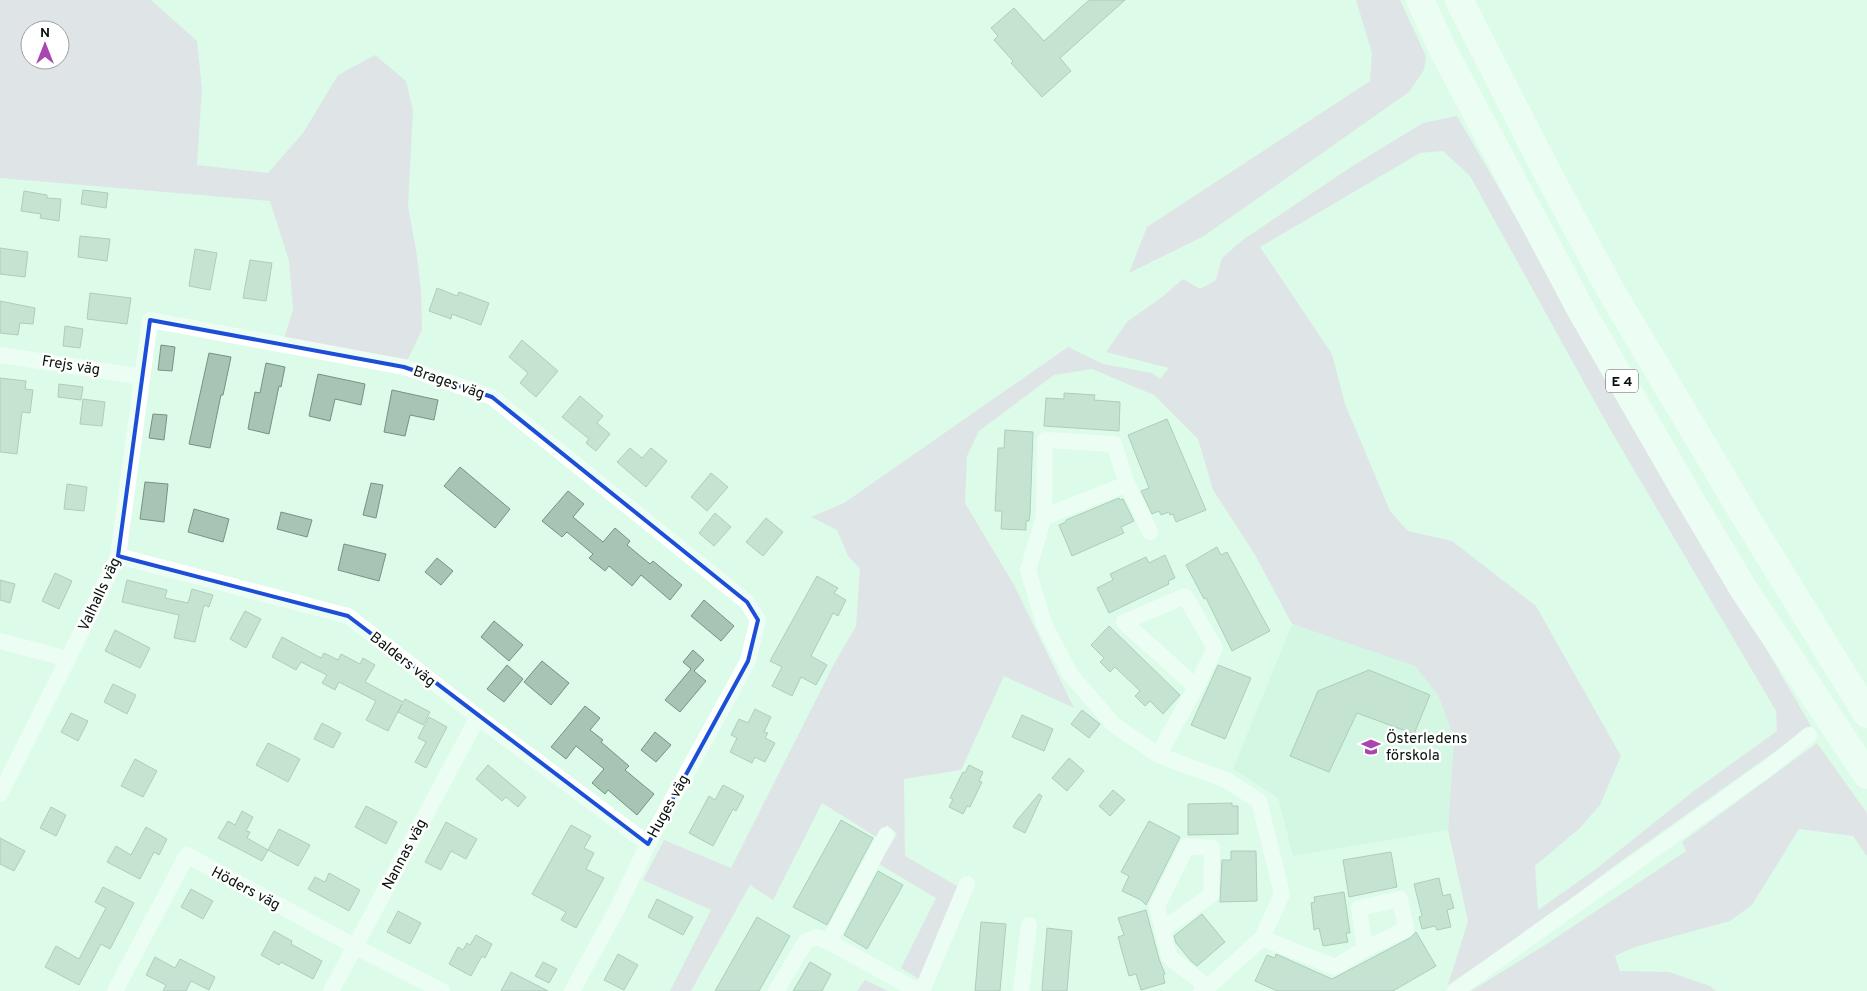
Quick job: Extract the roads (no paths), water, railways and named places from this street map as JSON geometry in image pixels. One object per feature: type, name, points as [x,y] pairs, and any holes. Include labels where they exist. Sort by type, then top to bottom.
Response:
[{"type":"highway","name":"E 4","points":[[1420,0],[1444,50],[1581,310],[1684,490],[1744,590],[1867,775]]},
{"type":"highway","name":"E 4","points":[[1459,0],[1547,172],[1611,291],[1867,714]]},
{"type":"street","name":"Brages väg","points":[[142,377],[150,320],[404,367],[492,397],[747,602],[758,620]]},
{"type":"street","name":"Frejs väg","points":[[0,354],[142,377]]},
{"type":"street","name":"Valhalls väg","points":[[0,794],[118,556],[142,377]]},
{"type":"street","points":[[1150,532],[1128,484],[1114,444],[1046,440],[1044,517],[1028,570],[1044,624],[1070,674],[1113,724],[1158,755],[1226,780],[1259,801],[1282,894],[1262,938],[1204,989],[1168,957],[1156,906],[1187,846],[1212,848],[1210,895],[1162,930]]},
{"type":"street","points":[[1044,517],[1128,484]]},
{"type":"street","name":"Balders väg","points":[[118,556],[348,616],[478,717],[648,844]]},
{"type":"street","points":[[1158,755],[1196,688],[1215,648],[1185,596],[1124,622],[1196,688]]},
{"type":"street","name":"Huges väg","points":[[572,991],[617,909],[648,844],[748,661],[758,620]]},
{"type":"street","points":[[0,641],[68,659]]},
{"type":"street","name":"Nannas väg","points":[[332,991],[354,946],[478,717]]},
{"type":"street","points":[[1455,991],[1659,847],[1771,766],[1809,735]]},
{"type":"street","points":[[829,942],[886,835]]},
{"type":"street","name":"Höders väg","points":[[115,991],[187,855],[354,946],[442,991]]},
{"type":"street","points":[[776,991],[806,941],[817,937],[920,991],[967,884]]},
{"type":"street","points":[[1021,991],[1028,924]]},
{"type":"street","points":[[1262,938],[1334,967],[1364,949]]},
{"type":"place","name":"Österledens förskola","points":[[1371,747]]}]
